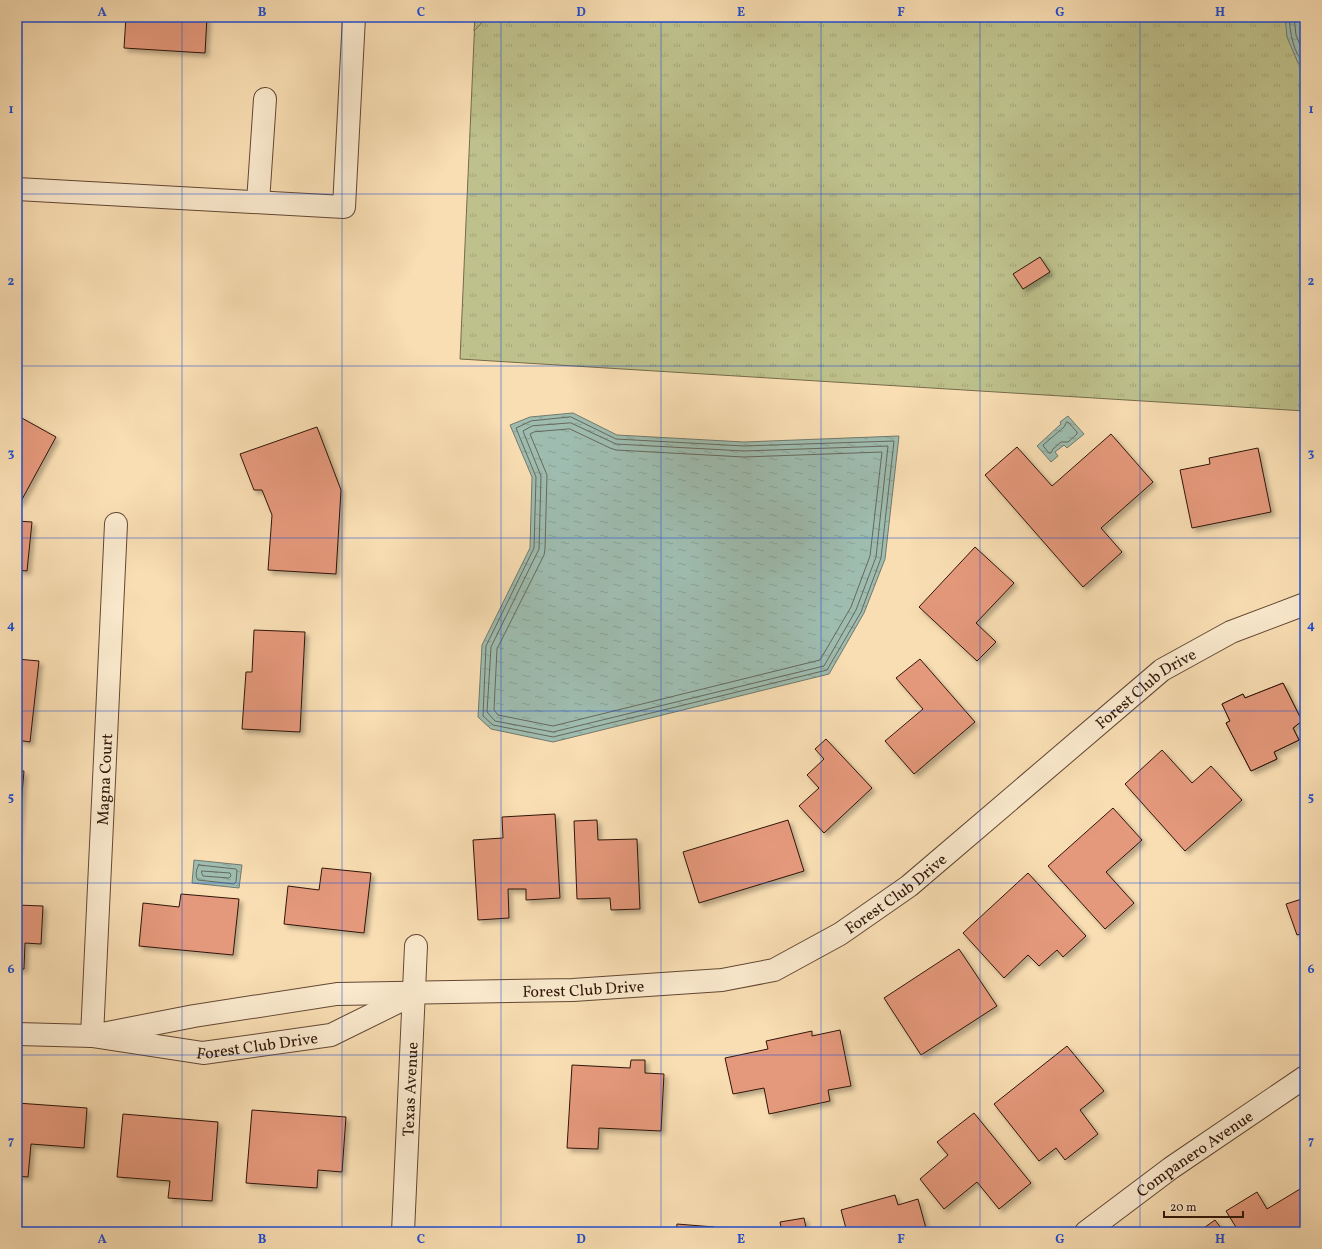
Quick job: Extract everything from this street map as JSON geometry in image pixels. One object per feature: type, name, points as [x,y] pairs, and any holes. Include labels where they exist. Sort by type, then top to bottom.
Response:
[{"type":"street","points":[[17,189],[344,207],[354,17]]},
{"type":"street","points":[[258,202],[265,99]]},
{"type":"street","name":"Magna Court","points":[[92,1036],[116,524]]},
{"type":"street","name":"Forest Club Drive","points":[[92,1036],[194,1016],[337,994],[414,994],[581,990],[722,980],[774,970],[840,934],[909,886],[1162,670],[1231,632],[1305,604]]},
{"type":"street","name":"Texas Avenue","points":[[402,1232],[416,946]]},
{"type":"street","name":"Forest Club Drive","points":[[17,1034],[92,1036],[203,1053],[331,1035],[414,994]]},
{"type":"street","name":"Companero Avenue","points":[[1086,1232],[1171,1168],[1305,1077]]},
{"type":"green space","points":[[475,17],[1305,17],[1305,411],[460,359]]},
{"type":"green space","points":[[475,17],[487,17],[474,31]]},
{"type":"water","points":[[1285,17],[1305,17],[1305,68],[1298,63],[1287,37]]},
{"type":"water","points":[[573,413],[617,435],[744,442],[899,436],[885,559],[864,613],[829,674],[553,742],[491,729],[478,717],[482,645],[530,548],[532,477],[510,425],[530,417]]},
{"type":"water","points":[[1068,416],[1084,434],[1067,448],[1064,445],[1055,452],[1058,456],[1051,462],[1037,446],[1061,424],[1060,422]]},
{"type":"water","points":[[194,860],[242,865],[239,888],[192,883]]},
{"type":"building","points":[[126,17],[207,17],[205,53],[124,48]]},
{"type":"building","points":[[1040,257],[1050,272],[1023,289],[1013,274]]},
{"type":"building","points":[[20,417],[56,437],[20,503],[17,501],[17,424]]},
{"type":"building","points":[[317,427],[341,490],[336,574],[268,570],[272,515],[262,490],[254,490],[240,454]]},
{"type":"building","points":[[1111,434],[1153,482],[1101,528],[1122,552],[1083,587],[985,475],[1017,447],[1052,486]]},
{"type":"building","points":[[1258,448],[1271,512],[1192,528],[1180,470],[1210,464],[1209,458]]},
{"type":"building","points":[[17,521],[32,522],[27,571],[17,570]]},
{"type":"building","points":[[975,547],[1014,583],[976,623],[996,642],[977,661],[919,607]]},
{"type":"building","points":[[254,630],[305,632],[300,732],[242,729],[246,672],[252,672]]},
{"type":"building","points":[[17,659],[39,661],[30,742],[17,740]]},
{"type":"building","points":[[920,659],[975,722],[914,774],[885,741],[923,709],[896,678]]},
{"type":"building","points":[[1283,683],[1302,721],[1293,728],[1299,740],[1274,752],[1277,759],[1251,771],[1226,723],[1230,721],[1222,704],[1243,694],[1245,698]]},
{"type":"building","points":[[1283,683],[1302,721],[1293,728],[1299,740],[1274,752],[1277,759],[1251,771],[1226,723],[1230,721],[1222,704],[1243,694],[1245,698]]},
{"type":"building","points":[[826,739],[872,788],[824,833],[799,806],[819,788],[807,775],[824,759],[815,749]]},
{"type":"building","points":[[1162,750],[1192,783],[1211,766],[1242,800],[1185,851],[1125,784]]},
{"type":"building","points":[[17,771],[24,771],[17,852]]},
{"type":"building","points":[[1113,808],[1142,840],[1106,872],[1134,903],[1105,929],[1048,866]]},
{"type":"building","points":[[555,814],[560,898],[526,900],[526,889],[508,889],[509,918],[478,920],[473,840],[503,838],[502,817]]},
{"type":"building","points":[[597,820],[598,840],[637,839],[640,909],[611,910],[610,898],[577,899],[574,821]]},
{"type":"building","points":[[788,820],[804,871],[699,903],[683,852]]},
{"type":"building","points":[[322,868],[371,873],[364,933],[284,924],[288,886],[319,890]]},
{"type":"building","points":[[1028,873],[1086,936],[1063,957],[1057,950],[1039,966],[1028,955],[1004,978],[963,933]]},
{"type":"building","points":[[181,894],[239,899],[233,955],[139,946],[143,903],[179,907]]},
{"type":"building","points":[[1305,898],[1305,933],[1297,935],[1286,904]]},
{"type":"building","points":[[17,905],[43,906],[41,944],[25,943],[24,969],[17,969]]},
{"type":"building","points":[[959,949],[997,1006],[921,1055],[884,998]]},
{"type":"building","points":[[840,1030],[851,1086],[828,1090],[830,1101],[769,1114],[764,1088],[733,1094],[725,1058],[768,1049],[766,1041],[812,1031],[812,1036]]},
{"type":"building","points":[[1067,1046],[1104,1091],[1080,1110],[1098,1134],[1065,1160],[1056,1148],[1039,1161],[994,1104]]},
{"type":"building","points":[[631,1060],[645,1060],[645,1073],[664,1074],[661,1131],[599,1128],[598,1149],[567,1148],[572,1065],[630,1068]]},
{"type":"building","points":[[17,1103],[87,1108],[84,1148],[31,1144],[28,1177],[17,1176]]},
{"type":"building","points":[[252,1110],[346,1117],[342,1172],[318,1170],[317,1188],[246,1183]]},
{"type":"building","points":[[974,1113],[1031,1183],[999,1209],[977,1182],[944,1209],[920,1179],[948,1155],[937,1142]]},
{"type":"building","points":[[123,1114],[218,1122],[212,1201],[168,1198],[170,1181],[117,1177]]},
{"type":"building","points":[[1305,1186],[1305,1232],[1239,1232],[1226,1211],[1257,1192],[1267,1209]]},
{"type":"building","points":[[895,1195],[898,1205],[918,1199],[927,1232],[847,1232],[841,1210]]},
{"type":"building","points":[[804,1218],[807,1232],[782,1232],[780,1222]]},
{"type":"building","points":[[1215,1220],[1224,1232],[1198,1232]]},
{"type":"building","points":[[677,1224],[714,1227],[714,1232],[676,1232]]}]
